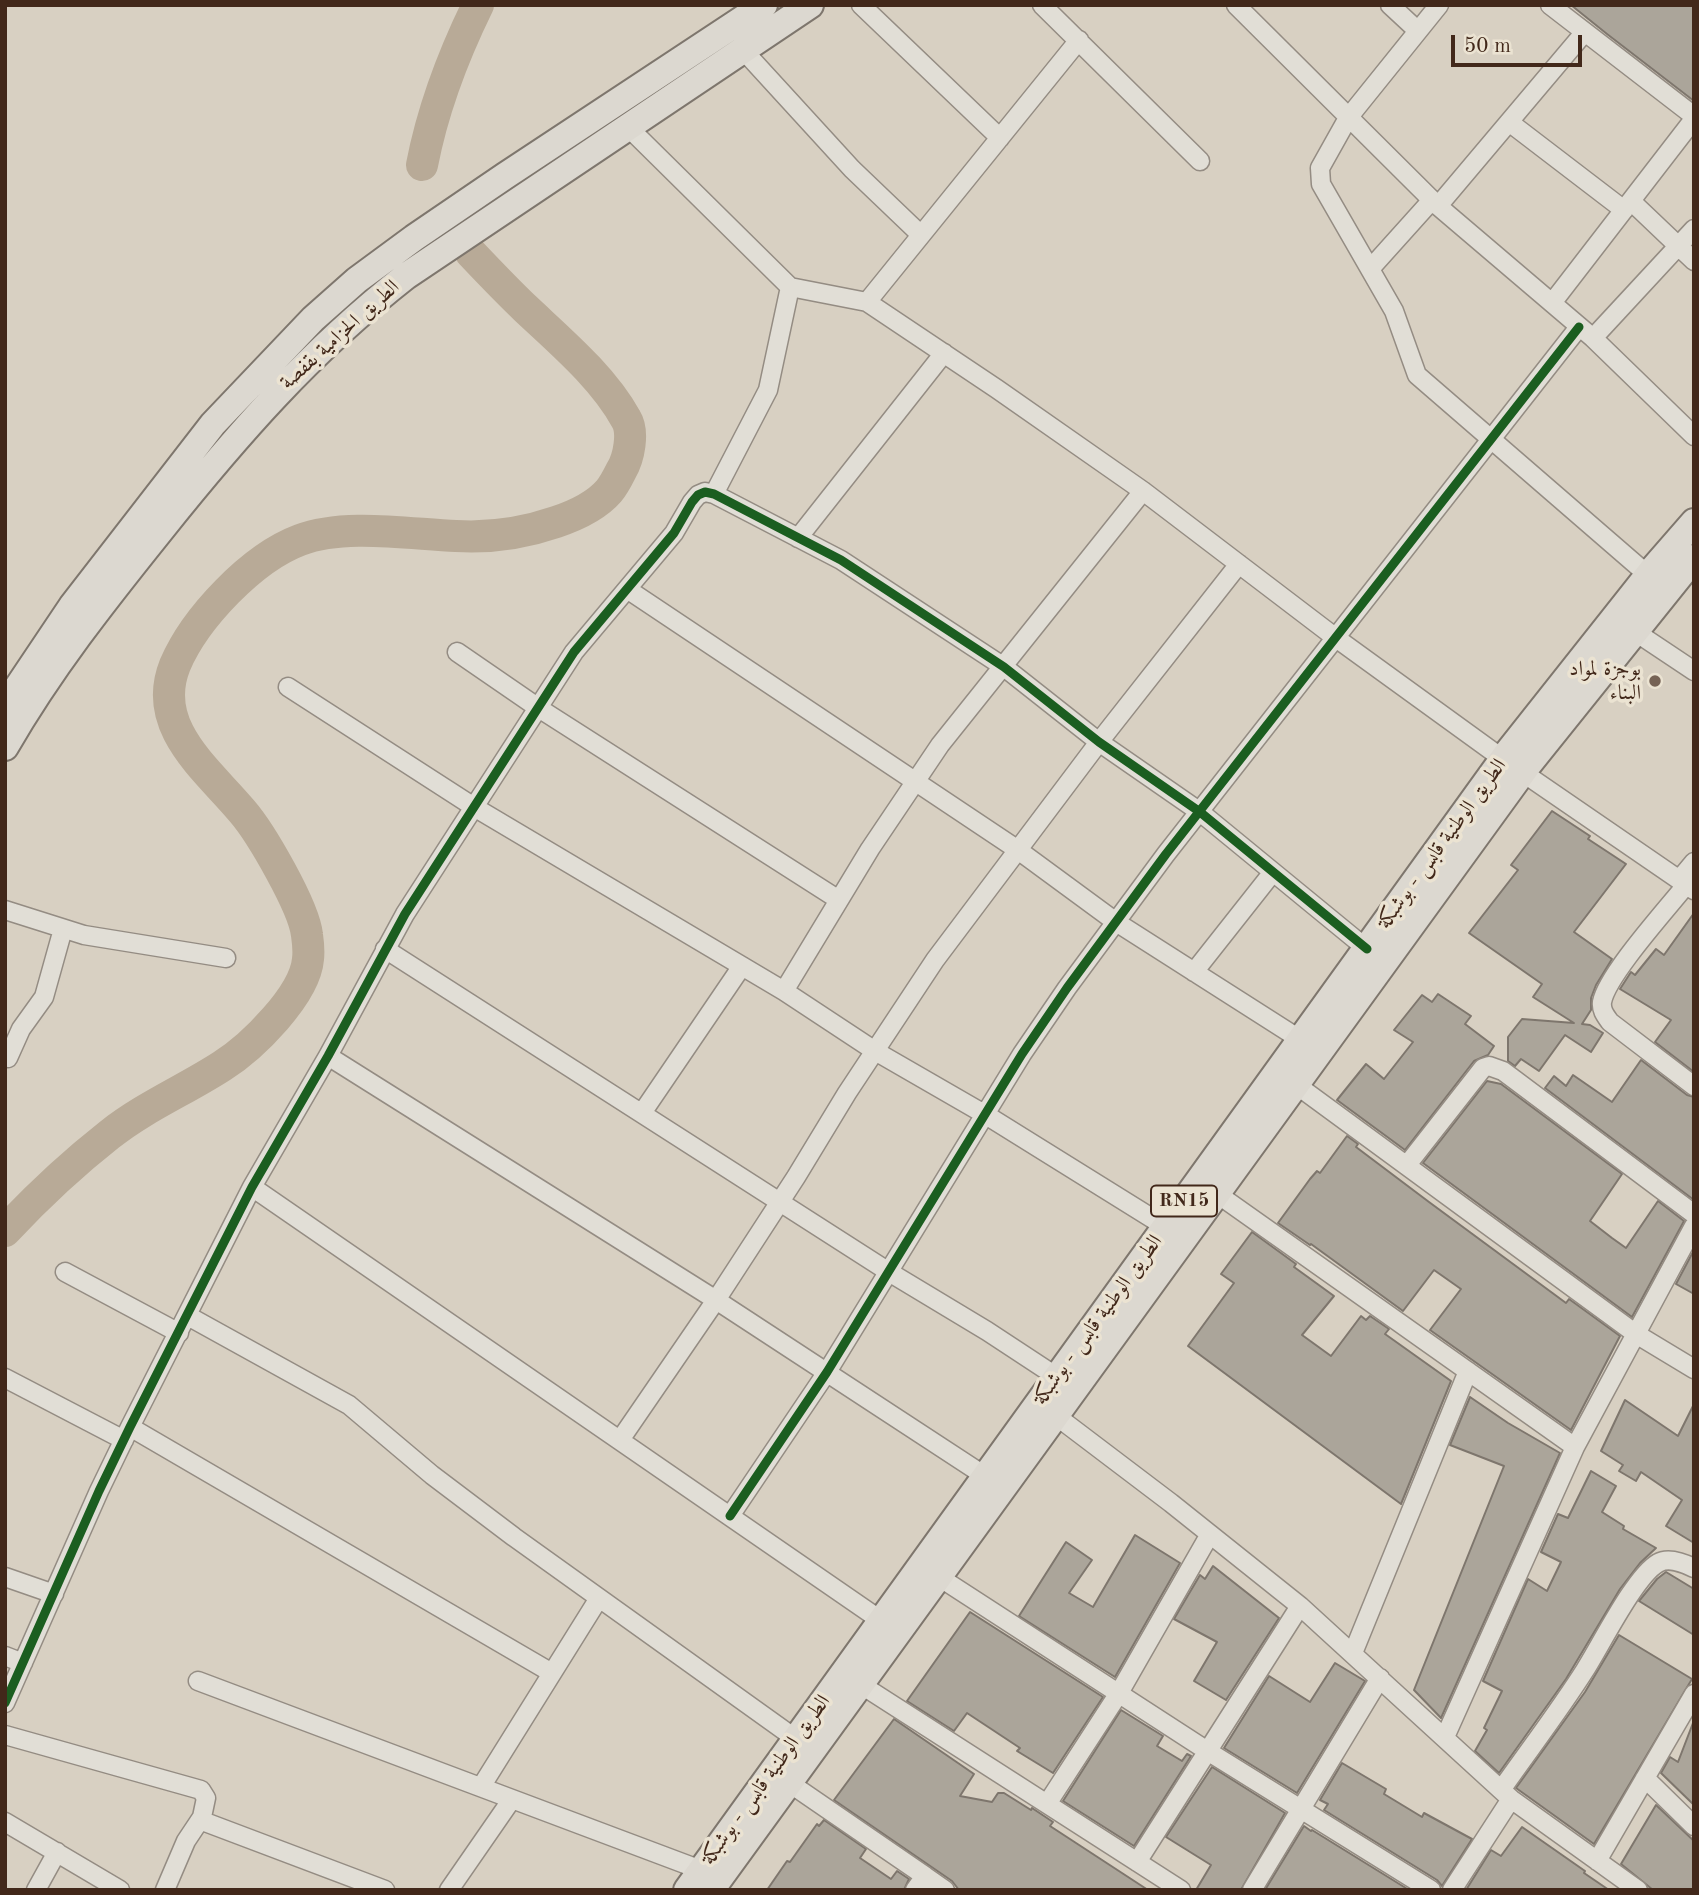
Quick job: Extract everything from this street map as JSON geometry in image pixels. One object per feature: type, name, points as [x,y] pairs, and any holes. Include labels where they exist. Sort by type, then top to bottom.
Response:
[{"type":"main road","name":"الطريق الحزامية بقفصة","points":[[5,706],[72,606],[213,424],[313,319],[357,281],[425,230],[764,5]]},
{"type":"main road","name":"الطريق الحزامية بقفصة","points":[[5,747],[34,696],[88,620],[229,445],[288,380],[359,313],[406,276],[810,5]]},
{"type":"main road","name":"الطريق الوطنية قابس - بوشبكة","points":[[700,1883],[796,1738],[890,1626],[939,1577],[1046,1409],[1057,1377],[1166,1227],[1287,1077],[1648,575],[1694,522]]},
{"type":"main road","name":"الطريق الوطنية قابس - بوشبكة","points":[[700,1883],[788,1782],[860,1684],[890,1626],[985,1476],[1046,1409],[1216,1193],[1287,1077],[1301,1040],[1367,949],[1513,766],[1634,631],[1694,558]]},
{"type":"street","points":[[861,5],[1000,138]]},
{"type":"street","points":[[1042,5],[1200,161]]},
{"type":"street","points":[[1236,5],[1435,203],[1586,332],[1694,436]]},
{"type":"street","points":[[1390,5],[1418,31]]},
{"type":"street","points":[[1439,5],[1348,118],[1323,162],[1319,176],[1325,192],[1400,324],[1417,375],[1648,575]]},
{"type":"street","points":[[1550,5],[1694,118],[1552,303]]},
{"type":"street","points":[[1370,269],[1509,122],[1584,33]]},
{"type":"street","points":[[867,302],[1079,40]]},
{"type":"street","points":[[744,51],[852,169],[921,235]]},
{"type":"street","points":[[1509,122],[1627,205],[1694,261]]},
{"type":"street","points":[[628,127],[790,287],[867,302],[944,353],[1143,491],[1336,638],[1513,766],[1686,885]]},
{"type":"street","points":[[730,1516],[827,1372],[1039,1028],[1116,922],[1492,438],[1586,332],[1694,229]]},
{"type":"street","points":[[714,494],[768,390],[790,287]]},
{"type":"street","points":[[798,538],[944,353]]},
{"type":"street","points":[[783,991],[940,745],[1143,491]]},
{"type":"street","points":[[5,1703],[127,1433],[252,1187],[328,1056],[405,914],[574,652],[674,533],[698,495],[705,492],[714,494],[867,576],[1004,667],[1099,742],[1200,812],[1367,949]]},
{"type":"street","points":[[620,1440],[716,1300],[935,960],[1099,742],[1239,564]]},
{"type":"street","points":[[627,589],[1018,850],[1116,922],[1301,1040]]},
{"type":"street","points":[[1634,631],[1694,671]]},
{"type":"street","points":[[457,652],[537,707],[839,900]]},
{"type":"street","points":[[288,687],[474,807],[783,991],[874,1051],[986,1115],[1166,1227]]},
{"type":"street","points":[[1694,862],[1686,885],[1610,982],[1602,1004],[1603,1012],[1610,1021],[1694,1086]]},
{"type":"street","points":[[1194,972],[1273,872]]},
{"type":"street","points":[[5,909],[84,935],[226,958]]},
{"type":"street","points":[[8,1058],[20,1029],[44,997],[62,929]]},
{"type":"street","points":[[385,949],[888,1272],[987,1331],[1057,1377]]},
{"type":"street","points":[[642,1113],[741,966]]},
{"type":"street","points":[[328,1056],[716,1300],[985,1476]]},
{"type":"street","points":[[1406,1165],[1483,1068],[1489,1066],[1503,1071],[1694,1214]]},
{"type":"street","points":[[1287,1077],[1636,1334],[1694,1369]]},
{"type":"street","points":[[252,1187],[890,1626]]},
{"type":"street","points":[[1216,1193],[1575,1447]]},
{"type":"street","points":[[1445,1737],[1575,1447],[1694,1226]]},
{"type":"street","points":[[65,1272],[179,1333]]},
{"type":"street","points":[[188,1316],[349,1405],[432,1475],[796,1738]]},
{"type":"street","points":[[1353,1653],[1468,1371]]},
{"type":"street","points":[[5,1378],[127,1433],[552,1674]]},
{"type":"street","points":[[1046,1409],[1300,1606],[1506,1794],[1597,1861],[1618,1884],[1638,1890]]},
{"type":"street","points":[[1047,1804],[1119,1693],[1210,1534]]},
{"type":"street","points":[[1452,1890],[1506,1794],[1621,1609],[1648,1571],[1660,1562],[1693,1565]]},
{"type":"street","points":[[5,1577],[54,1594]]},
{"type":"street","points":[[939,1577],[1209,1752],[1431,1890]]},
{"type":"street","points":[[481,1787],[599,1598]]},
{"type":"street","points":[[1137,1862],[1300,1606]]},
{"type":"street","points":[[5,1656],[23,1663]]},
{"type":"street","points":[[1252,1890],[1380,1678]]},
{"type":"street","points":[[198,1681],[512,1799],[700,1883]]},
{"type":"street","points":[[860,1684],[1181,1890]]},
{"type":"street","points":[[1597,1861],[1694,1694]]},
{"type":"street","points":[[5,1735],[201,1790],[207,1802],[202,1817],[186,1841],[164,1890]]},
{"type":"street","points":[[1645,1778],[1694,1826]]},
{"type":"street","points":[[788,1782],[920,1883],[945,1890]]},
{"type":"street","points":[[449,1890],[512,1799]]},
{"type":"street","points":[[202,1817],[202,1820],[209,1824],[360,1886],[385,1890]]},
{"type":"street","points":[[5,1822],[120,1890]]},
{"type":"street","points":[[36,1890],[57,1852]]},
{"type":"building","points":[[1571,5],[1694,5],[1694,101],[1607,34]]},
{"type":"building","points":[[1552,811],[1626,864],[1574,932],[1612,959],[1596,985],[1591,998],[1591,1010],[1582,1024],[1590,1025],[1603,1033],[1591,1052],[1565,1035],[1539,1071],[1521,1059],[1515,1066],[1508,1061],[1508,1037],[1522,1019],[1574,1023],[1533,997],[1542,984],[1469,933],[1518,870],[1511,865]]},
{"type":"building","points":[[1694,913],[1694,1072],[1655,1042],[1671,1020],[1620,989],[1631,972],[1635,975],[1656,949],[1664,955]]},
{"type":"building","points":[[1438,994],[1471,1016],[1465,1024],[1494,1046],[1488,1055],[1474,1061],[1405,1150],[1337,1100],[1366,1064],[1384,1079],[1413,1042],[1394,1030],[1422,995],[1432,1002]]},
{"type":"building","points":[[1641,1060],[1687,1095],[1694,1097],[1694,1200],[1545,1088],[1554,1076],[1566,1086],[1573,1075],[1612,1102]]},
{"type":"building","points":[[1487,1081],[1501,1084],[1622,1174],[1590,1221],[1626,1248],[1658,1201],[1684,1221],[1632,1317],[1423,1163]]},
{"type":"building","points":[[1347,1136],[1358,1144],[1356,1147],[1566,1303],[1569,1299],[1620,1336],[1571,1430],[1430,1330],[1461,1289],[1434,1270],[1403,1311],[1278,1223],[1310,1179],[1317,1171],[1320,1173]]},
{"type":"building","points":[[1252,1232],[1334,1296],[1302,1335],[1331,1356],[1361,1316],[1366,1320],[1370,1316],[1389,1329],[1385,1334],[1451,1381],[1401,1504],[1188,1346],[1234,1283],[1221,1274]]},
{"type":"building","points":[[1694,1250],[1694,1294],[1676,1284]]},
{"type":"building","points":[[1470,1397],[1560,1453],[1441,1718],[1414,1690],[1504,1466],[1450,1445]]},
{"type":"building","points":[[1625,1400],[1678,1436],[1694,1404],[1694,1543],[1666,1526],[1682,1500],[1641,1472],[1636,1481],[1619,1471],[1623,1465],[1601,1451]]},
{"type":"building","points":[[1591,1471],[1616,1486],[1602,1512],[1624,1526],[1623,1529],[1656,1548],[1640,1563],[1620,1589],[1566,1679],[1499,1773],[1475,1751],[1487,1730],[1484,1728],[1502,1691],[1483,1681],[1528,1579],[1547,1591],[1561,1562],[1541,1552],[1558,1514],[1568,1518]]},
{"type":"building","points":[[1135,1535],[1180,1563],[1115,1677],[1019,1616],[1066,1542],[1092,1560],[1069,1593],[1093,1607]]},
{"type":"building","points":[[1213,1566],[1279,1618],[1226,1700],[1194,1681],[1217,1642],[1174,1619],[1200,1575],[1205,1579]]},
{"type":"building","points":[[1666,1572],[1694,1589],[1694,1635],[1639,1601]]},
{"type":"building","points":[[970,1612],[1103,1697],[1053,1773],[1017,1751],[1020,1748],[967,1713],[954,1731],[907,1701]]},
{"type":"building","points":[[1619,1635],[1692,1679],[1594,1844],[1516,1788],[1585,1692]]},
{"type":"building","points":[[1335,1663],[1365,1681],[1297,1793],[1224,1748],[1269,1676],[1310,1702]]},
{"type":"building","points":[[1121,1710],[1163,1736],[1157,1746],[1182,1761],[1187,1754],[1191,1756],[1134,1846],[1063,1801]]},
{"type":"building","points":[[894,1719],[974,1774],[960,1796],[992,1802],[998,1793],[1004,1793],[1053,1822],[1050,1826],[1148,1890],[959,1890],[952,1881],[834,1800]]},
{"type":"building","points":[[1693,1723],[1694,1805],[1661,1773],[1670,1757],[1678,1762]]},
{"type":"building","points":[[1342,1763],[1386,1789],[1384,1794],[1422,1817],[1424,1813],[1472,1839],[1442,1886],[1437,1880],[1324,1810],[1328,1804],[1320,1800]]},
{"type":"building","points":[[1212,1767],[1285,1813],[1241,1890],[1196,1890],[1211,1865],[1166,1837]]},
{"type":"building","points":[[1656,1805],[1694,1841],[1694,1890],[1653,1890],[1621,1864]]},
{"type":"building","points":[[824,1820],[866,1849],[860,1858],[891,1879],[897,1871],[909,1879],[904,1890],[767,1890],[817,1824],[819,1826]]},
{"type":"building","points":[[1304,1826],[1312,1830],[1409,1890],[1265,1890]]},
{"type":"building","points":[[1522,1827],[1609,1890],[1466,1890],[1491,1850],[1501,1856]]},
{"type":"waterway","points":[[422,165],[444,84],[478,5]]},
{"type":"waterway","points":[[5,1231],[55,1181],[109,1135],[136,1116],[222,1066],[248,1046],[287,1004],[305,973],[308,956],[307,935],[290,889],[250,821],[199,763],[176,727],[170,708],[169,687],[175,665],[196,628],[245,575],[263,561],[300,540],[317,535],[356,531],[468,536],[506,534],[532,529],[563,520],[591,506],[609,491],[624,466],[630,445],[630,431],[616,404],[580,360],[471,253]]},
{"type":"cycle path","points":[[730,1516],[827,1372],[1022,1054],[1067,988],[1166,854],[1579,327]]},
{"type":"cycle path","points":[[5,1703],[130,1427],[252,1187],[328,1056],[405,914],[574,652],[674,533],[698,495],[705,492],[714,494],[841,560],[1004,667],[1099,742],[1200,812],[1367,949]]},
{"type":"place","name":"بوجزة لمواد البناء","points":[[1655,681]]}]
